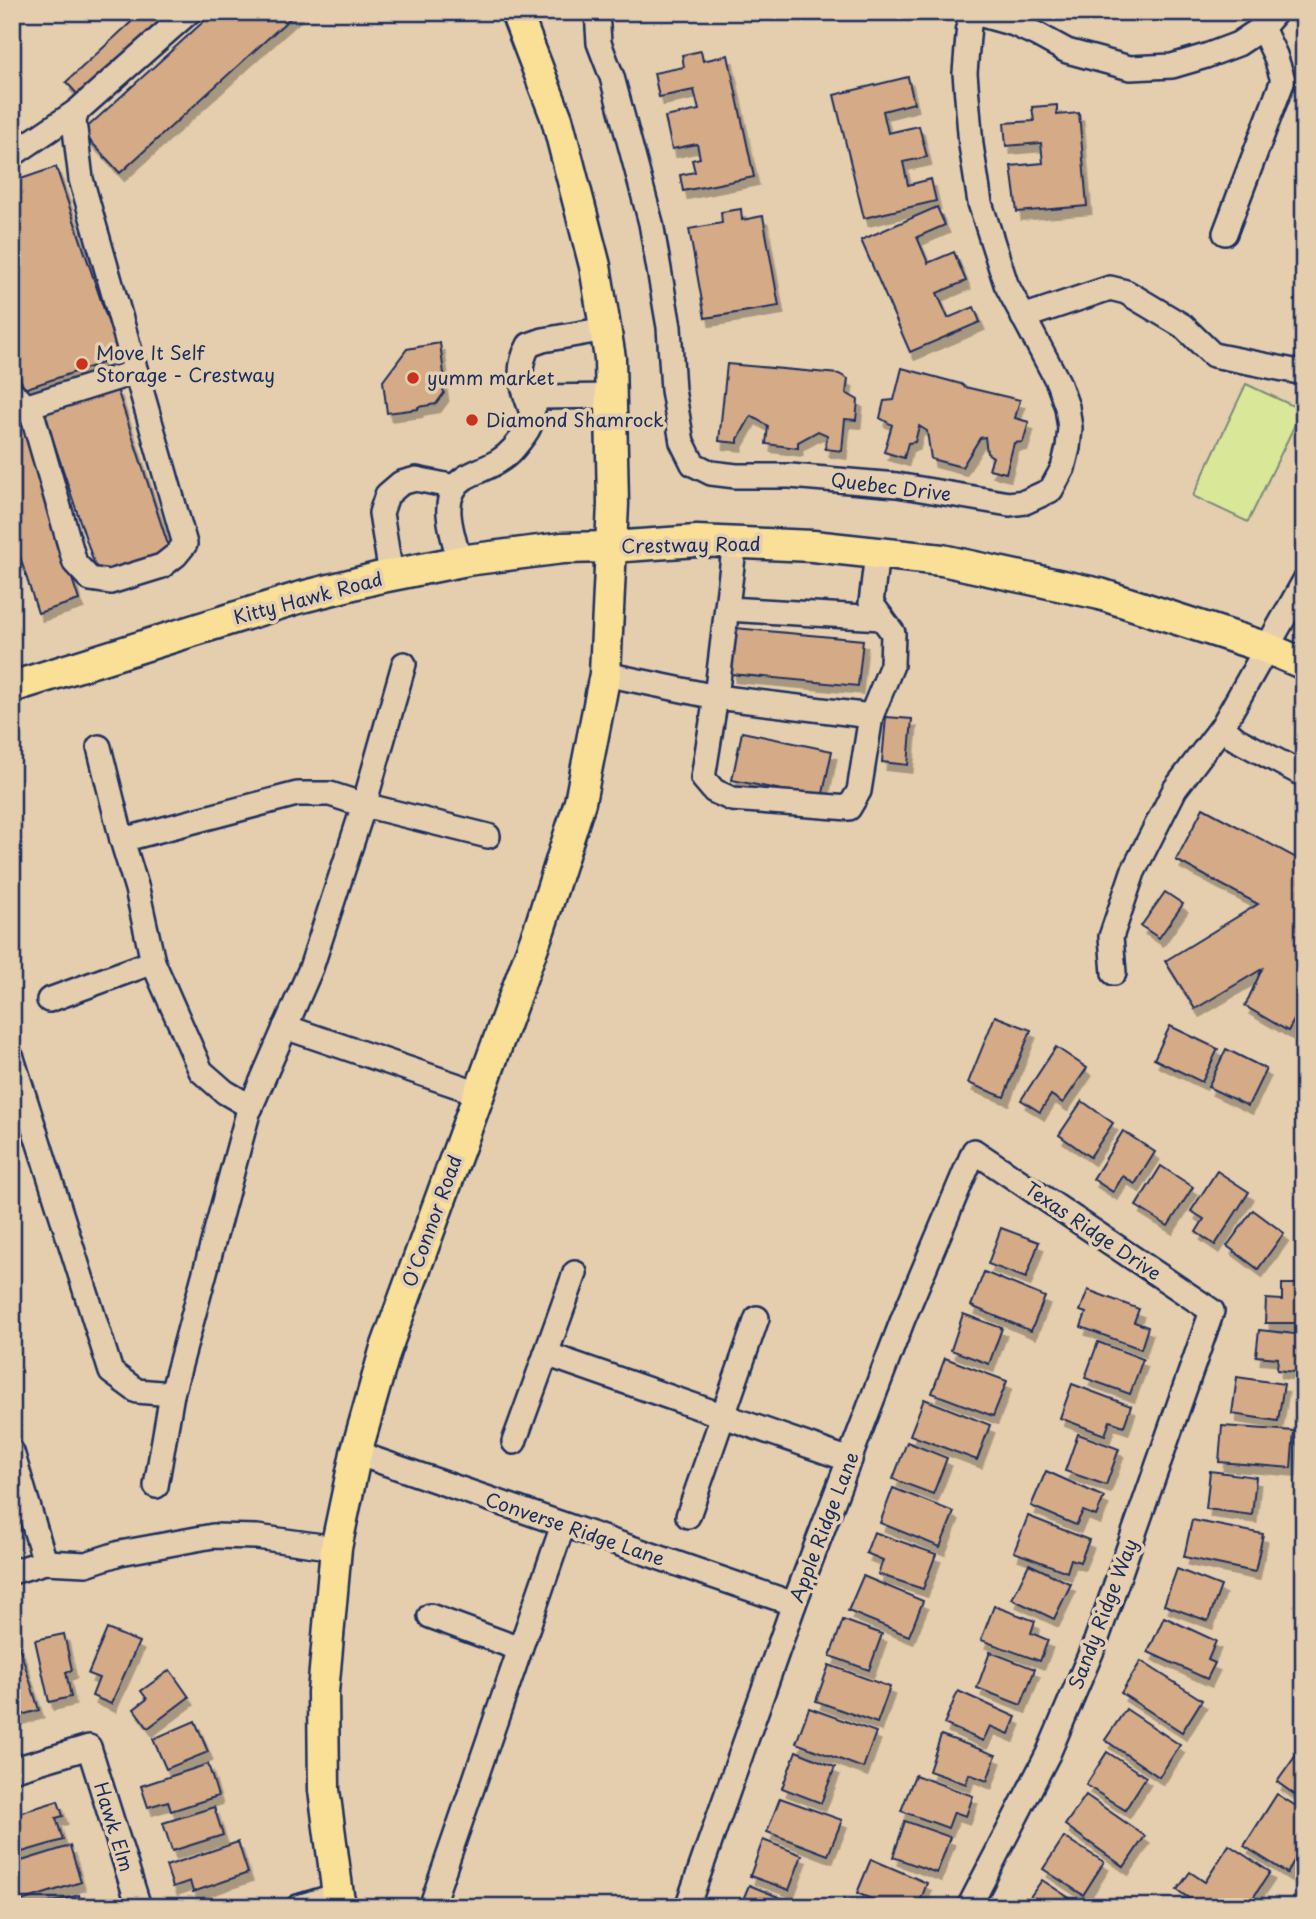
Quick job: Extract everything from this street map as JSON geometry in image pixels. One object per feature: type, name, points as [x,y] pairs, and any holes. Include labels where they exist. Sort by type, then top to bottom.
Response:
[{"type":"main road","name":"Crestway Road","points":[[516,12],[556,119],[595,266],[610,358],[613,497],[611,547],[735,541],[813,546],[942,560],[1100,594],[1267,648],[1304,664]]},
{"type":"main road","name":"Kitty Hawk Road","points":[[12,687],[298,597],[391,575],[460,562],[563,548],[611,547]]},
{"type":"main road","name":"O'Connor Road","points":[[339,1901],[324,1790],[323,1692],[336,1548],[356,1453],[385,1351],[540,927],[580,802],[605,674],[611,547]]},
{"type":"street","points":[[12,155],[77,111],[189,12]]},
{"type":"street","name":"Quebec Drive","points":[[597,12],[599,43],[612,77],[651,223],[669,327],[673,390],[682,442],[694,464],[710,473],[790,476],[897,485],[1009,504],[1025,502],[1051,490],[1063,468],[1070,428],[1067,407],[1058,382],[1006,284],[980,202],[971,145],[965,73],[970,12]]},
{"type":"street","points":[[970,12],[1014,24],[1039,23],[1067,51],[1130,68],[1172,66],[1206,56],[1238,44],[1269,20],[1275,55],[1283,80],[1225,233]]},
{"type":"street","points":[[17,404],[34,419],[75,563],[90,579],[110,582],[162,566],[176,555],[185,544],[81,179],[74,121],[77,111]]},
{"type":"street","points":[[1023,317],[1110,288],[1126,292],[1183,327],[1213,355],[1304,373]]},
{"type":"street","points":[[460,562],[447,505],[455,487],[466,477],[497,463],[512,450],[529,427],[531,410],[520,372],[522,357],[528,345],[606,329]]},
{"type":"street","points":[[17,404],[136,372]]},
{"type":"street","points":[[531,410],[541,397],[612,396]]},
{"type":"street","points":[[391,575],[381,513],[387,495],[401,483],[416,479],[455,487]]},
{"type":"street","points":[[735,541],[703,778],[714,791],[732,799],[849,808],[859,791],[871,716],[892,664],[893,633],[871,603],[877,553]]},
{"type":"street","points":[[1114,973],[1111,937],[1133,872],[1175,789],[1222,727],[1304,582]]},
{"type":"street","points":[[727,609],[882,618]]},
{"type":"street","points":[[156,1486],[173,1394],[251,1107],[311,968],[364,805],[404,664]]},
{"type":"street","points":[[605,674],[716,697],[871,716]]},
{"type":"street","points":[[1222,727],[1236,739],[1304,775]]},
{"type":"street","points":[[99,747],[153,962],[201,1072],[225,1092],[251,1107]]},
{"type":"street","points":[[122,840],[297,793],[330,794],[488,836]]},
{"type":"street","points":[[49,1000],[153,962]]},
{"type":"street","points":[[285,1027],[479,1093]]},
{"type":"street","points":[[12,1058],[111,1373],[137,1391],[173,1394]]},
{"type":"street","name":"Texas Ridge Drive","points":[[974,1151],[1212,1311]]},
{"type":"street","name":"Apple Ridge Lane","points":[[687,1907],[794,1604],[904,1319],[974,1151]]},
{"type":"street","points":[[514,1443],[575,1273]]},
{"type":"street","name":"Sandy Ridge Way","points":[[969,1907],[1048,1754],[1096,1641],[1212,1311]]},
{"type":"street","points":[[688,1516],[757,1318]]},
{"type":"street","points":[[547,1354],[850,1460]]},
{"type":"street","points":[[12,1452],[45,1562]]},
{"type":"street","name":"Converse Ridge Lane","points":[[356,1453],[794,1604]]},
{"type":"street","points":[[431,1907],[563,1525]]},
{"type":"street","points":[[12,1572],[45,1562],[86,1564],[120,1553],[213,1536],[257,1537],[336,1548]]},
{"type":"street","points":[[429,1616],[520,1649]]},
{"type":"street","name":"Hawk Elm","points":[[12,1770],[89,1747],[139,1907]]},
{"type":"street","points":[[298,1907],[339,1901]]},
{"type":"green space","points":[[1246,384],[1302,410],[1248,522],[1193,496]]},
{"type":"building","points":[[142,12],[175,12],[81,98],[66,82]]},
{"type":"building","points":[[214,12],[297,12],[120,173],[82,132]]},
{"type":"building","points":[[701,51],[703,61],[728,55],[754,177],[683,191],[680,175],[695,172],[692,160],[700,158],[697,144],[672,149],[665,117],[699,110],[694,90],[659,97],[654,73],[684,67],[682,55]]},
{"type":"building","points":[[908,77],[914,103],[883,111],[888,133],[919,126],[927,157],[903,162],[908,185],[931,179],[936,201],[864,218],[834,95]]},
{"type":"building","points":[[1057,105],[1057,115],[1079,113],[1087,206],[1017,212],[1011,166],[1043,163],[1041,143],[1006,146],[1004,123],[1034,121],[1032,107]]},
{"type":"building","points":[[56,167],[120,357],[24,389],[12,355],[12,182]]},
{"type":"building","points":[[937,207],[945,225],[917,237],[928,263],[954,252],[966,281],[937,293],[948,318],[974,307],[980,322],[910,352],[861,240]]},
{"type":"building","points":[[741,209],[742,220],[763,216],[779,306],[705,318],[689,229],[722,223],[721,212]]},
{"type":"building","name":"yumm market","points":[[440,343],[444,393],[436,404],[387,413],[383,381],[407,349]]},
{"type":"building","points":[[727,364],[839,374],[848,379],[846,393],[858,400],[856,420],[845,419],[842,451],[825,449],[827,435],[818,431],[798,442],[798,448],[766,444],[768,426],[751,416],[738,443],[719,441]]},
{"type":"building","points":[[902,368],[1020,400],[1015,418],[1029,422],[1023,442],[1014,443],[1006,473],[989,469],[993,457],[987,453],[985,437],[980,438],[962,467],[931,459],[927,431],[919,426],[915,442],[908,443],[904,458],[884,452],[892,425],[880,418],[884,401],[894,400]]},
{"type":"building","points":[[117,389],[170,551],[98,575],[44,413]]},
{"type":"building","points":[[19,417],[79,600],[38,613],[12,532],[12,419]]},
{"type":"building","points":[[735,628],[863,640],[858,686],[731,674]]},
{"type":"building","points":[[886,717],[912,719],[908,765],[882,762]]},
{"type":"building","points":[[742,732],[832,751],[822,798],[732,780]]},
{"type":"building","points":[[1203,808],[1304,862],[1304,1002],[1288,1031],[1245,1006],[1262,969],[1195,1009],[1165,961],[1258,904],[1176,860]]},
{"type":"building","points":[[1165,892],[1183,904],[1159,938],[1141,926]]},
{"type":"building","points":[[995,1016],[1031,1030],[1004,1097],[968,1083]]},
{"type":"building","points":[[1170,1026],[1218,1049],[1202,1082],[1154,1059]]},
{"type":"building","points":[[1056,1047],[1087,1068],[1063,1103],[1051,1095],[1040,1112],[1021,1100]]},
{"type":"building","points":[[1226,1049],[1266,1069],[1248,1106],[1208,1087]]},
{"type":"building","points":[[1082,1101],[1113,1123],[1090,1157],[1059,1135]]},
{"type":"building","points":[[1123,1131],[1155,1152],[1135,1184],[1123,1176],[1113,1192],[1093,1179]]},
{"type":"building","points":[[1161,1166],[1193,1187],[1168,1226],[1136,1206]]},
{"type":"building","points":[[1217,1171],[1249,1192],[1215,1245],[1196,1232],[1204,1219],[1191,1211]]},
{"type":"building","points":[[1253,1210],[1284,1233],[1258,1269],[1227,1246]]},
{"type":"building","points":[[1001,1228],[1039,1242],[1026,1278],[988,1264]]},
{"type":"building","points":[[984,1272],[1045,1297],[1031,1331],[971,1306]]},
{"type":"building","points":[[1282,1284],[1304,1284],[1304,1323],[1265,1323],[1266,1299],[1282,1300]]},
{"type":"building","points":[[1088,1290],[1139,1309],[1134,1322],[1148,1327],[1141,1349],[1081,1327],[1086,1313],[1080,1311]]},
{"type":"building","points":[[963,1314],[1002,1328],[989,1364],[951,1350]]},
{"type":"building","points":[[1259,1330],[1304,1335],[1304,1373],[1277,1370],[1278,1358],[1256,1356]]},
{"type":"building","points":[[1098,1342],[1143,1359],[1130,1394],[1085,1378]]},
{"type":"building","points":[[945,1358],[1007,1381],[993,1416],[932,1393]]},
{"type":"building","points":[[1237,1377],[1284,1384],[1278,1421],[1232,1414]]},
{"type":"building","points":[[1072,1384],[1131,1406],[1124,1426],[1110,1421],[1105,1435],[1060,1418]]},
{"type":"building","points":[[924,1399],[990,1425],[977,1460],[910,1435]]},
{"type":"building","points":[[1222,1426],[1294,1431],[1291,1468],[1219,1462]]},
{"type":"building","points":[[1078,1434],[1119,1449],[1106,1485],[1065,1471]]},
{"type":"building","points":[[907,1442],[947,1458],[933,1494],[893,1479]]},
{"type":"building","points":[[1046,1471],[1104,1497],[1096,1516],[1083,1511],[1076,1525],[1031,1506]]},
{"type":"building","points":[[1210,1471],[1256,1477],[1252,1515],[1206,1509]]},
{"type":"building","points":[[893,1488],[954,1512],[940,1547],[880,1523]]},
{"type":"building","points":[[1028,1516],[1089,1540],[1080,1562],[1071,1559],[1067,1572],[1014,1552]]},
{"type":"building","points":[[1192,1520],[1263,1534],[1255,1572],[1184,1557]]},
{"type":"building","points":[[874,1532],[936,1554],[923,1589],[878,1574],[883,1560],[866,1553]]},
{"type":"building","points":[[1029,1564],[1071,1584],[1054,1619],[1012,1599]]},
{"type":"building","points":[[1177,1569],[1221,1586],[1208,1621],[1164,1605]]},
{"type":"building","points":[[863,1576],[923,1601],[909,1636],[848,1611]]},
{"type":"building","points":[[994,1606],[1035,1621],[1031,1633],[1048,1640],[1040,1661],[981,1640]]},
{"type":"building","points":[[1164,1617],[1216,1641],[1208,1660],[1215,1663],[1207,1679],[1148,1652]]},
{"type":"building","points":[[843,1620],[882,1634],[869,1670],[830,1656]]},
{"type":"building","points":[[107,1629],[139,1642],[111,1704],[92,1696],[99,1678],[88,1674]]},
{"type":"building","points":[[64,1634],[72,1670],[66,1672],[71,1697],[49,1702],[35,1640]]},
{"type":"building","points":[[18,1643],[39,1710],[18,1716],[12,1701],[12,1644]]},
{"type":"building","points":[[990,1652],[1035,1669],[1021,1705],[977,1688]]},
{"type":"building","points":[[1141,1661],[1202,1700],[1182,1732],[1121,1693]]},
{"type":"building","points":[[829,1665],[890,1687],[877,1723],[816,1701]]},
{"type":"building","points":[[170,1670],[189,1697],[148,1728],[134,1709],[147,1699],[141,1691]]},
{"type":"building","points":[[958,1691],[1016,1717],[1009,1734],[990,1726],[983,1741],[944,1724]]},
{"type":"building","points":[[809,1708],[876,1732],[863,1768],[796,1743]]},
{"type":"building","points":[[1126,1709],[1180,1745],[1159,1777],[1105,1740]]},
{"type":"building","points":[[195,1721],[208,1752],[166,1769],[153,1739]]},
{"type":"building","points":[[941,1735],[996,1755],[987,1781],[969,1774],[966,1784],[929,1771]]},
{"type":"building","points":[[1304,1744],[1304,1801],[1277,1782]]},
{"type":"building","points":[[796,1751],[835,1767],[821,1803],[782,1788]]},
{"type":"building","points":[[1107,1752],[1146,1777],[1125,1810],[1086,1785]]},
{"type":"building","points":[[208,1764],[218,1796],[171,1811],[168,1801],[148,1807],[141,1786]]},
{"type":"building","points":[[915,1775],[973,1796],[966,1816],[954,1812],[948,1828],[901,1811]]},
{"type":"building","points":[[1277,1794],[1304,1811],[1304,1843],[1287,1873],[1244,1846]]},
{"type":"building","points":[[1086,1795],[1145,1836],[1124,1867],[1065,1825]]},
{"type":"building","points":[[780,1798],[842,1820],[828,1855],[767,1832]]},
{"type":"building","points":[[58,1801],[63,1816],[56,1818],[63,1840],[12,1855],[12,1815]]},
{"type":"building","points":[[214,1807],[223,1835],[172,1851],[163,1823]]},
{"type":"building","points":[[905,1821],[950,1837],[937,1873],[893,1857]]},
{"type":"building","points":[[1064,1837],[1104,1862],[1083,1895],[1043,1869]]},
{"type":"building","points":[[763,1840],[802,1855],[789,1890],[750,1876]]},
{"type":"building","points":[[238,1842],[248,1873],[193,1892],[190,1881],[173,1887],[166,1866]]},
{"type":"building","points":[[1229,1845],[1270,1872],[1251,1901],[1260,1907],[1202,1907],[1177,1890],[1190,1872],[1205,1882]]},
{"type":"building","points":[[70,1846],[81,1882],[15,1903],[12,1895],[12,1864]]},
{"type":"building","points":[[871,1859],[927,1883],[918,1907],[890,1907],[857,1893]]},
{"type":"building","points":[[1042,1880],[1083,1907],[1045,1907],[1030,1897]]},
{"type":"building","points":[[749,1885],[803,1907],[740,1907]]},
{"type":"building","points":[[79,1895],[82,1907],[34,1907]]},
{"type":"building","points":[[844,1898],[867,1907],[841,1907]]},
{"type":"place","name":"Move It Self Storage - Crestway","points":[[82,364]]},
{"type":"place","name":"yumm market","points":[[413,378]]},
{"type":"place","name":"Diamond Shamrock","points":[[472,420]]}]
